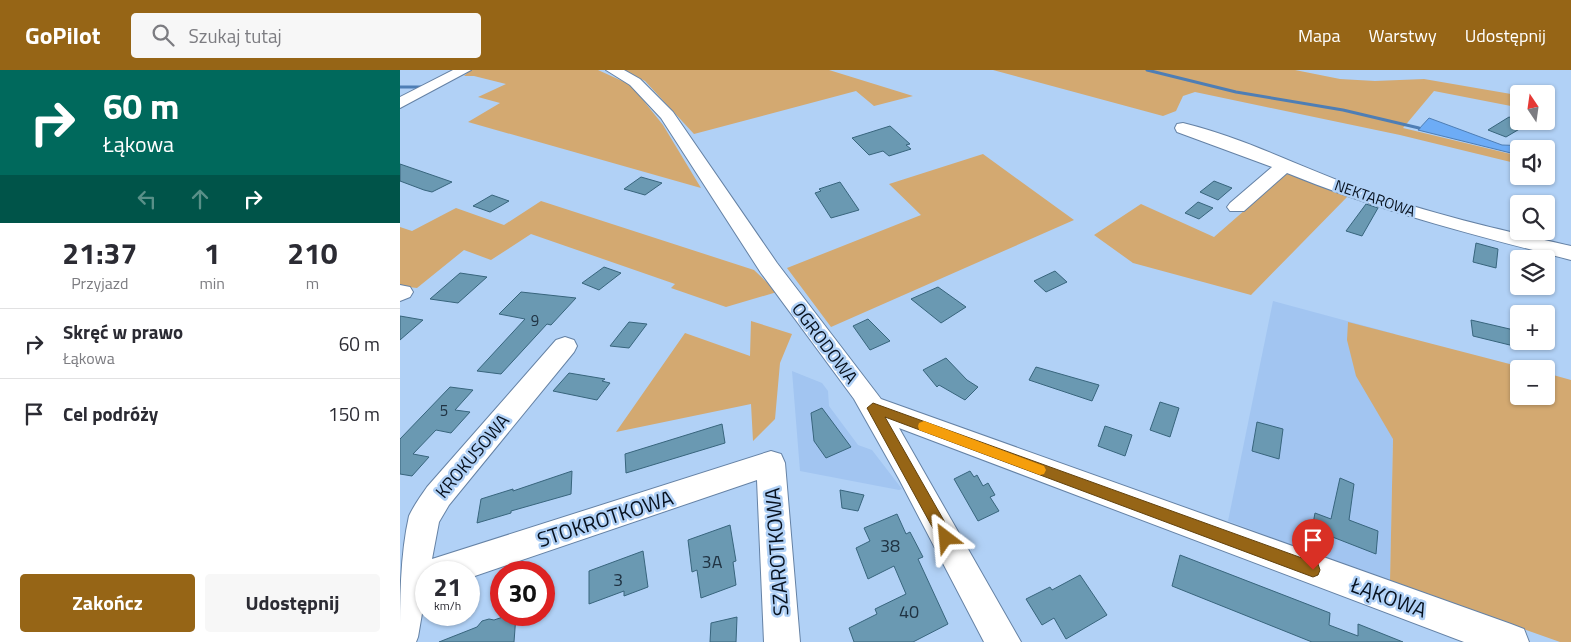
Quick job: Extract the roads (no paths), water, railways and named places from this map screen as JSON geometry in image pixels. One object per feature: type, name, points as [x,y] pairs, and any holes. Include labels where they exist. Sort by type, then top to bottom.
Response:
[{"type":"street","points":[[400,103],[464,70]]},
{"type":"street","name":"OGRODOWA","points":[[613,70],[635,82],[667,115],[769,268],[873,408],[1003,642]]},
{"type":"street","name":"NEKTAROWA","points":[[1184,128],[1214,137],[1355,193],[1392,205],[1468,228],[1571,253]]},
{"type":"street","points":[[1237,206],[1285,165]]},
{"type":"street","name":"KROKUSOWA","points":[[421,561],[424,518],[438,496],[565,346]]},
{"type":"street","name":"ŁĄKOWA","points":[[873,408],[1511,642]]},
{"type":"street","name":"STOKROTKOWA","points":[[476,561],[771,463]]},
{"type":"street","name":"SZAROTKOWA","points":[[771,463],[782,642]]},
{"type":"street","name":"KROKUSOWA","points":[[400,637],[415,592]]},
{"type":"water","points":[[1429,118],[1502,145],[1510,145],[1510,153],[1418,130]]},
{"type":"waterway","points":[[1147,70],[1236,92],[1343,110],[1419,128]]},
{"type":"waterway","points":[[400,87],[421,87]]}]
